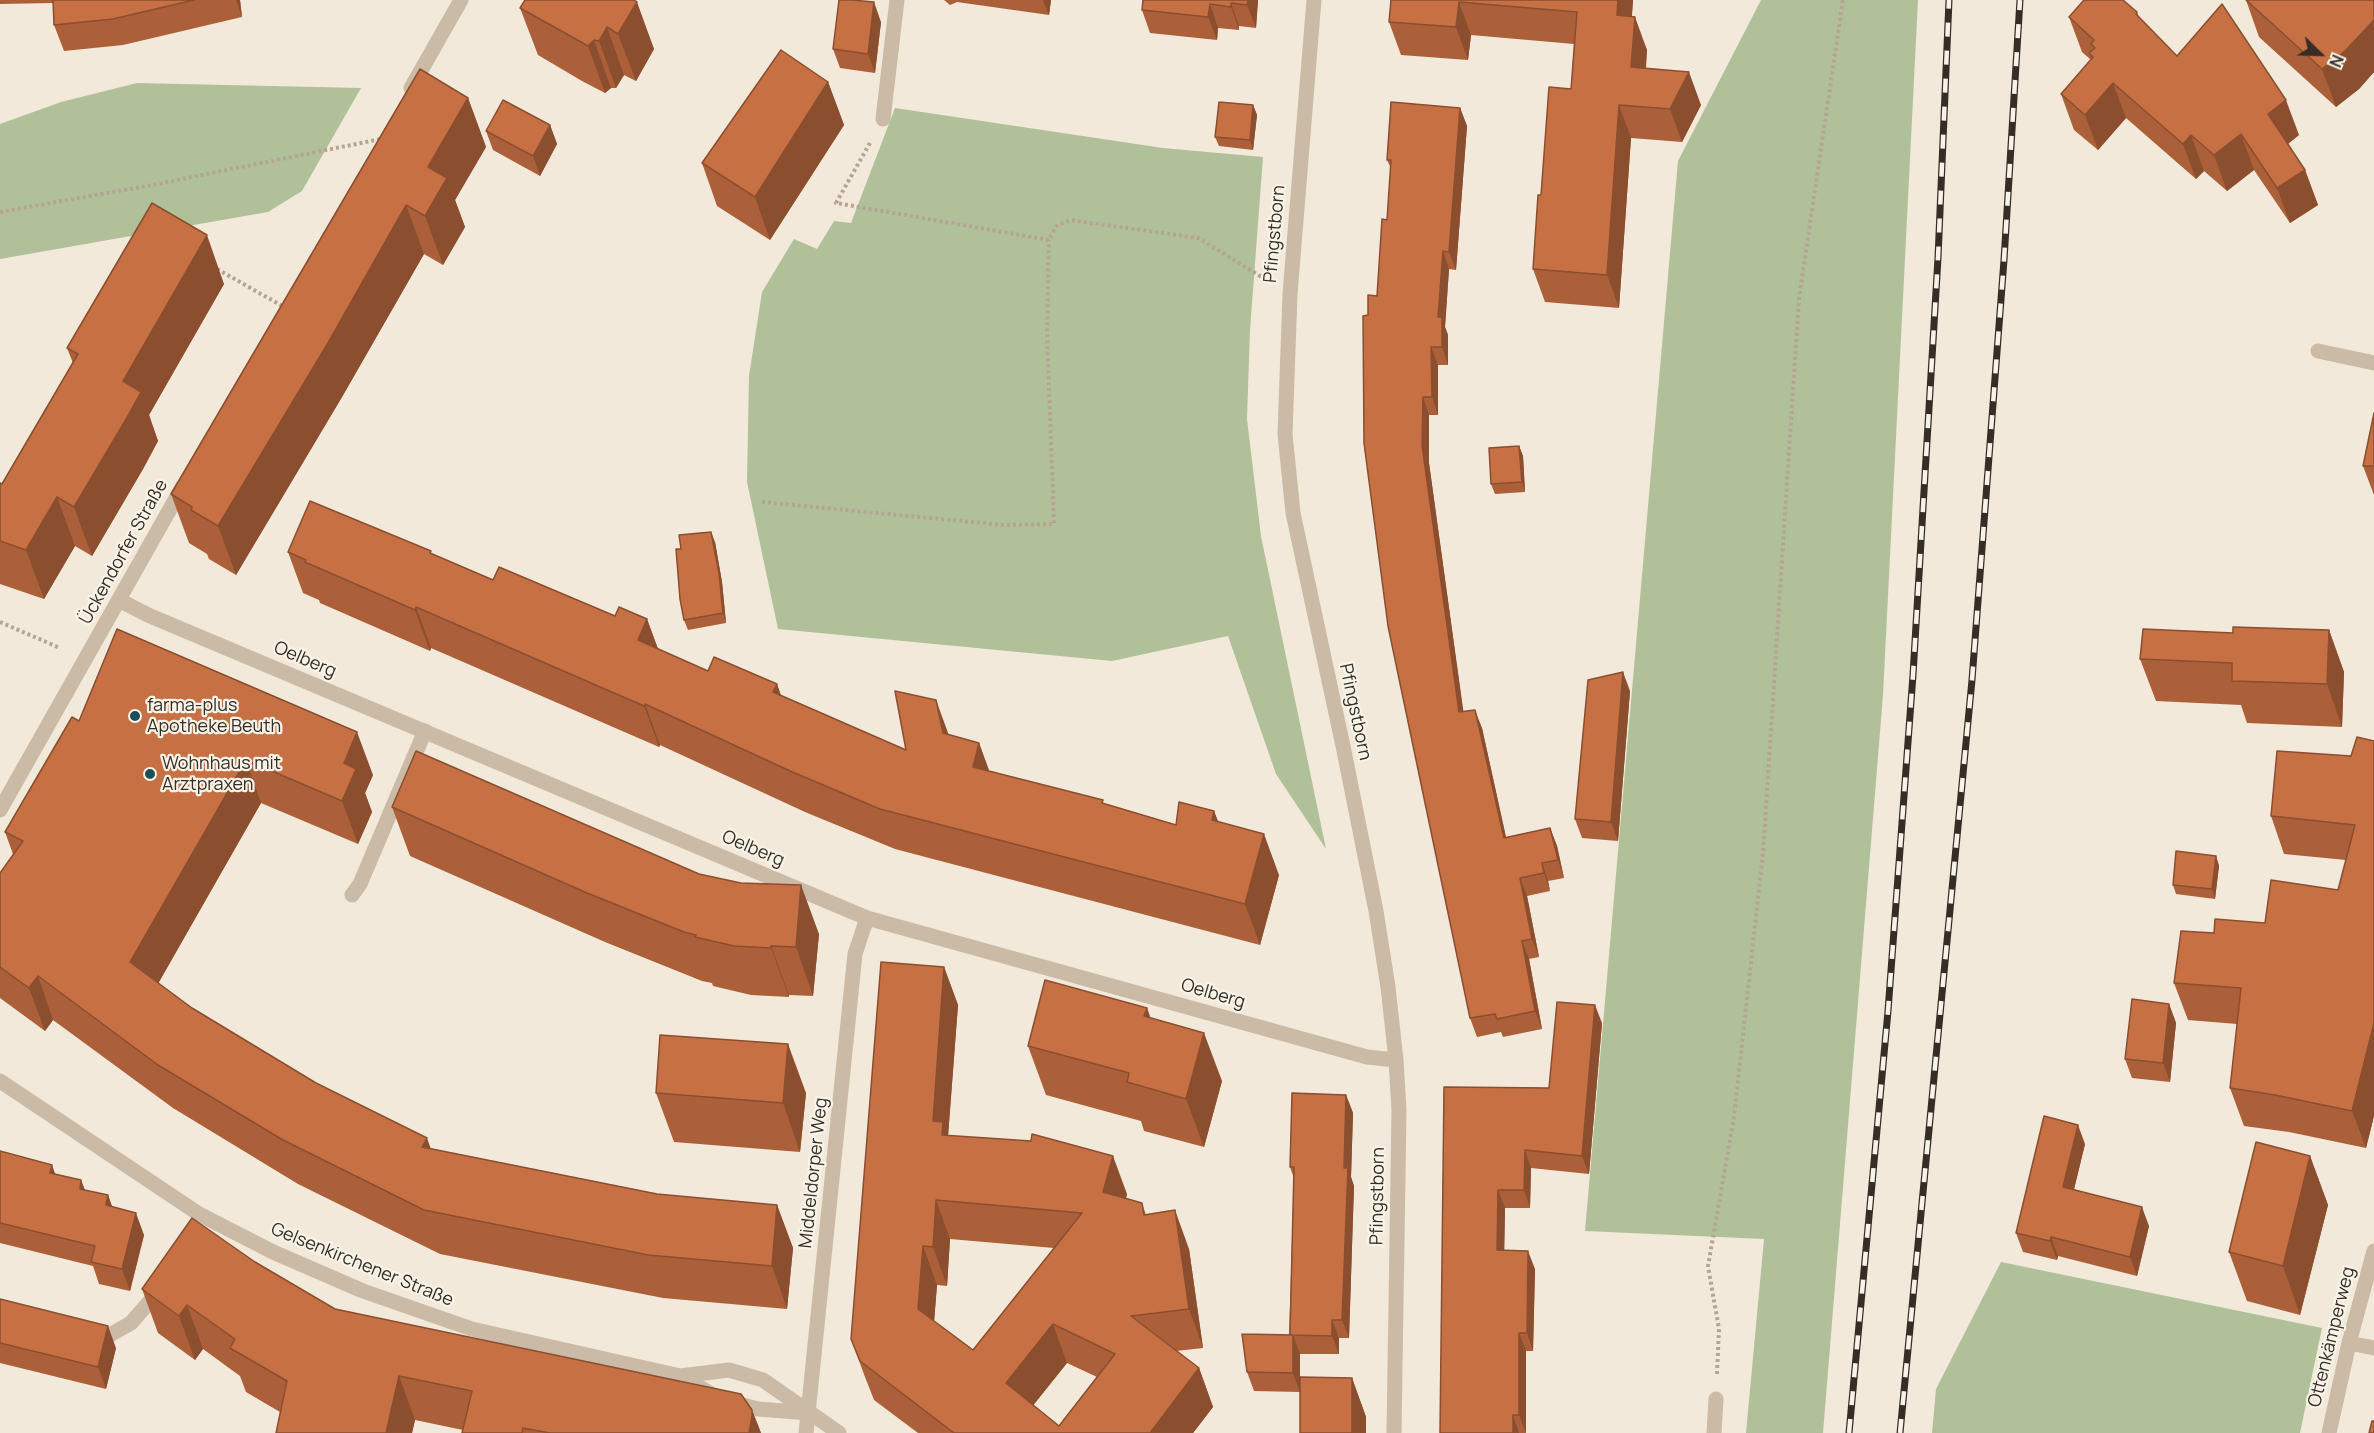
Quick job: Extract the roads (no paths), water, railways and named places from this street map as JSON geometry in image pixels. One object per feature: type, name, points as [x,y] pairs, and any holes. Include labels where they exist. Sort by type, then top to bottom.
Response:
[{"type":"street","points":[[404,99],[461,0]]},
{"type":"street","points":[[883,119],[897,0]]},
{"type":"street","name":"Pfingstborn","points":[[1314,0],[1290,294],[1285,434],[1293,513],[1376,911],[1396,1060],[1399,1110],[1394,1433]]},
{"type":"street","points":[[2318,351],[2374,363]]},
{"type":"street","name":"Ückendorfer Straße","points":[[1,807],[193,469]]},
{"type":"street","name":"Oelberg","points":[[119,600],[148,615],[867,918],[1367,1057],[1396,1060]]},
{"type":"street","points":[[352,895],[360,884],[425,731]]},
{"type":"street","name":"Middeldorper Weg","points":[[806,1433],[810,1413],[855,954],[867,918]]},
{"type":"street","name":"Gelsenkirchener Straße","points":[[0,1081],[197,1219],[353,1286],[472,1329],[680,1376],[720,1399],[758,1409],[810,1413]]},
{"type":"street","name":"Ottenkämperweg","points":[[2329,1433],[2349,1343],[2374,1251]]},
{"type":"street","points":[[76,1329],[108,1336],[131,1323],[151,1300],[168,1270]]},
{"type":"street","points":[[2349,1343],[2374,1348]]},
{"type":"street","name":"Gelsenkirchener Straße","points":[[680,1376],[729,1370],[763,1380],[838,1433]]},
{"type":"street","points":[[1714,1433],[1716,1399]]},
{"type":"railway","points":[[1849,1433],[1888,1011],[1913,675],[1938,258],[1949,0]]},
{"type":"railway","points":[[1900,1433],[1972,680],[2004,260],[2020,0]]},
{"type":"place","name":"farma-plus Apotheke Beuth","points":[[135,716]]},
{"type":"place","name":"Wohnhaus mit Arztpraxen","points":[[150,774]]}]
